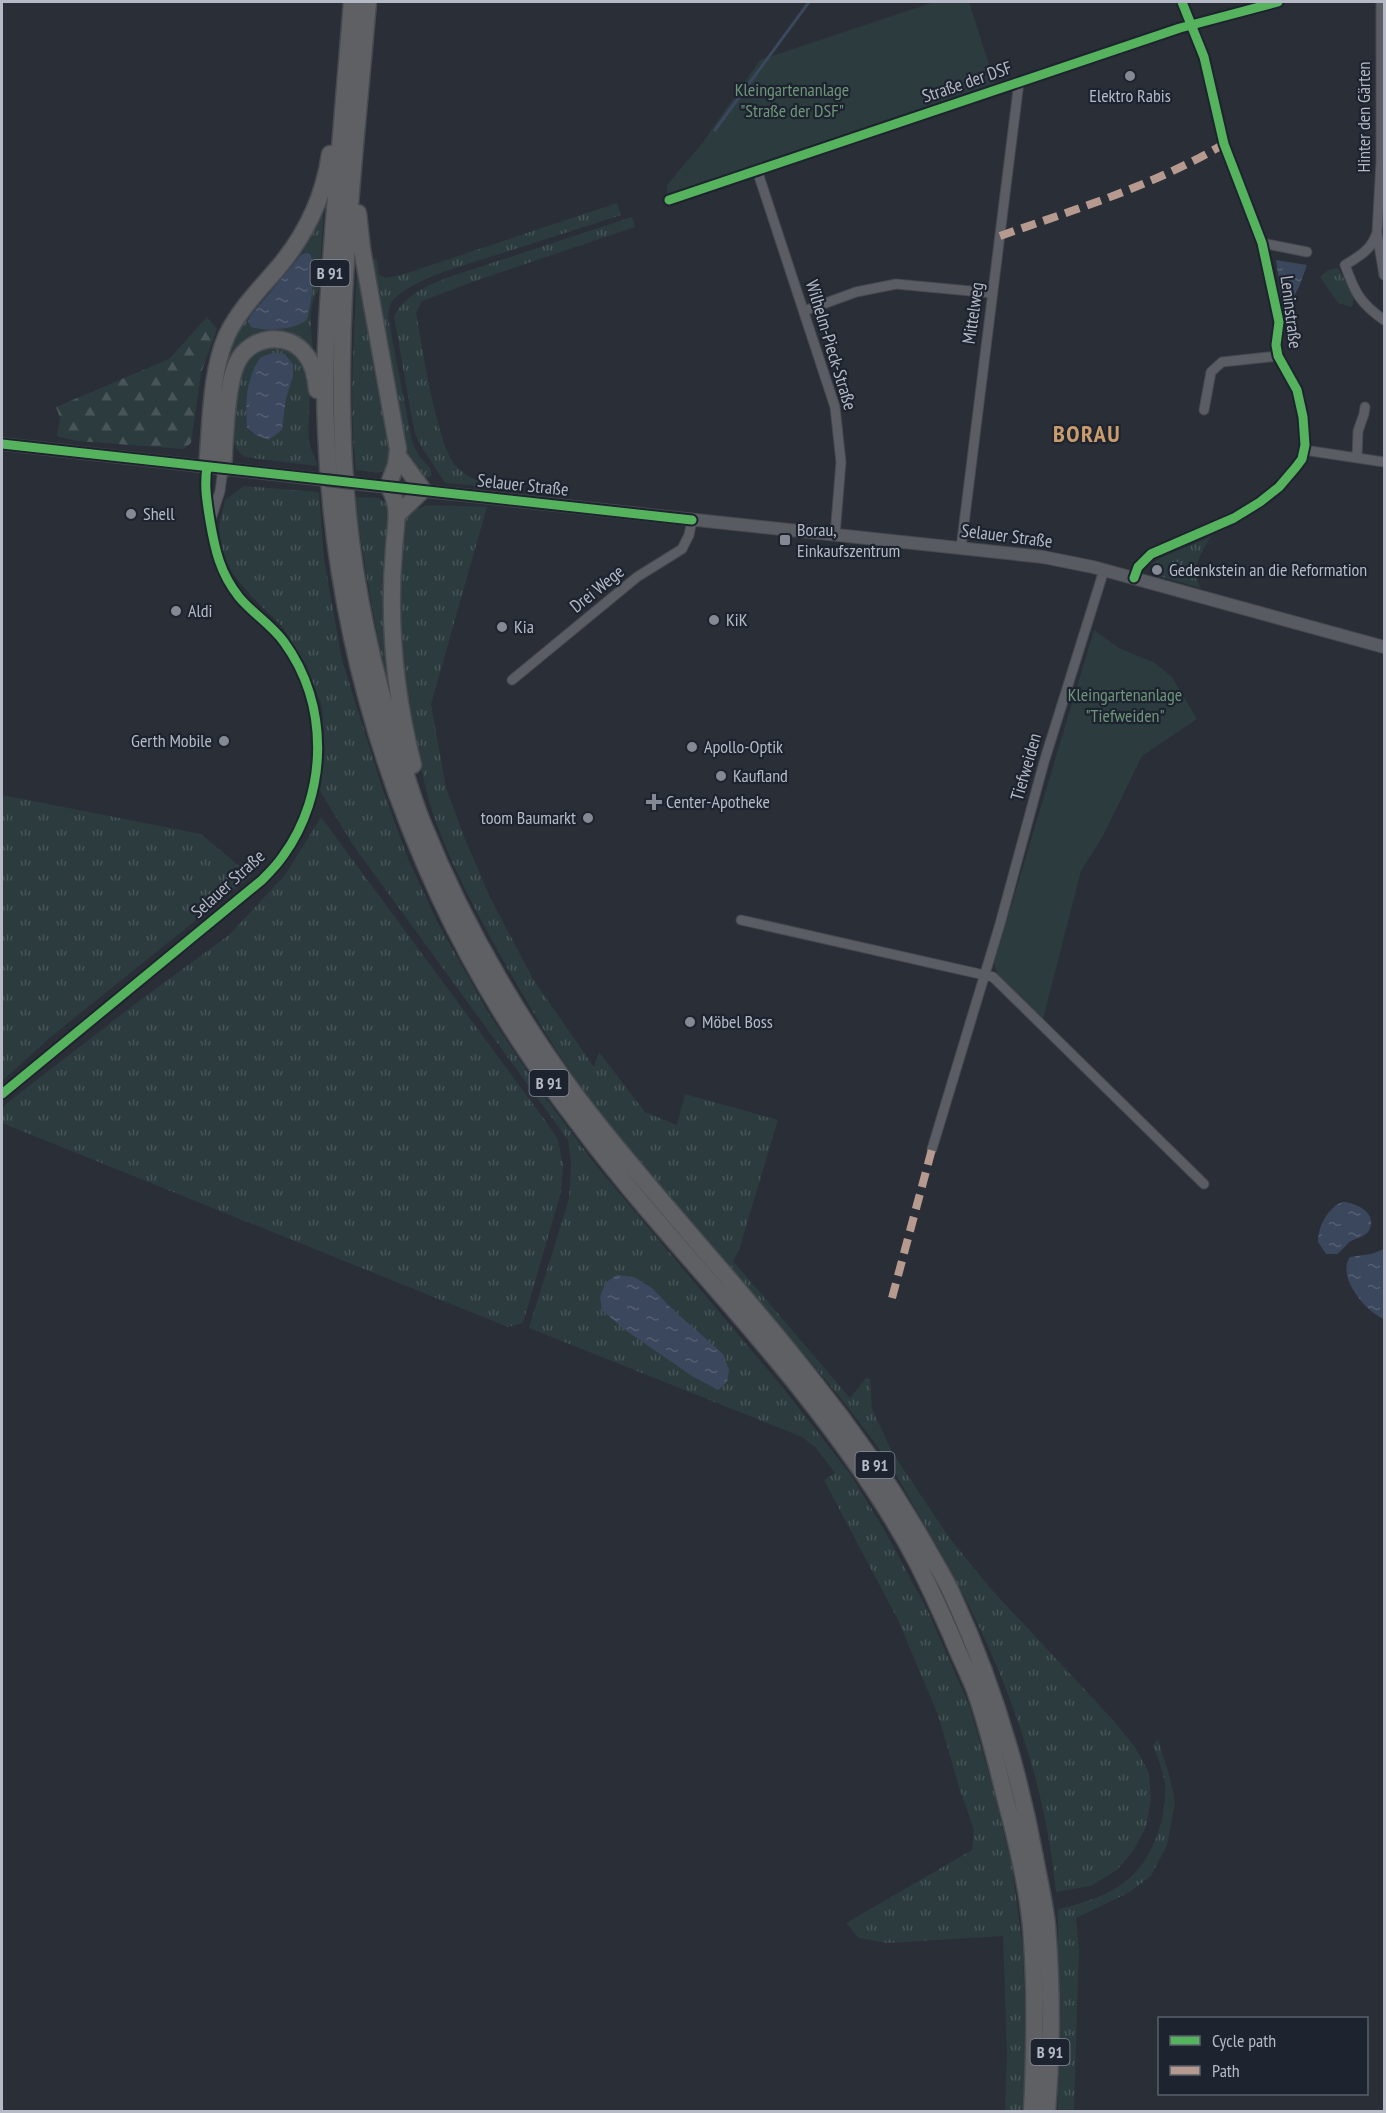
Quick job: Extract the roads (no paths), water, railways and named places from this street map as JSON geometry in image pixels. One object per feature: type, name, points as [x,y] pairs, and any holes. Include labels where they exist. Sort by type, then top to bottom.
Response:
[{"type":"highway","name":"B 91","points":[[352,2],[328,298],[325,364],[326,431],[333,521],[347,618],[377,736],[409,826],[440,899],[461,942],[516,1036],[581,1128],[803,1392],[882,1503],[915,1559],[973,1686],[992,1744],[1013,1829],[1030,1923],[1034,1992],[1032,2112]]},
{"type":"highway","name":"B 91","points":[[368,2],[347,246],[342,363],[344,464],[355,568],[374,668],[388,721],[423,824],[455,894],[500,981],[528,1027],[594,1119],[656,1196],[781,1341],[849,1428],[906,1514],[950,1589],[988,1681],[1005,1731],[1031,1834],[1047,1932],[1051,2002],[1047,2112]]},
{"type":"highway","points":[[215,468],[216,373],[223,346],[241,312],[286,257],[307,226],[322,190],[329,164],[332,138],[341,116]]},
{"type":"highway","points":[[354,166],[359,189],[358,211],[362,249],[398,456],[423,490],[398,514]]},
{"type":"highway","points":[[215,468],[235,368],[246,350],[258,342],[272,339],[287,341],[306,355],[314,369],[319,416],[326,431]]},
{"type":"highway","points":[[398,456],[388,486],[395,499],[398,514],[392,581],[394,660],[407,740],[425,807],[423,824]]},
{"type":"main road","name":"Selauer Straße","points":[[2,444],[1043,557],[1104,570],[1384,647]]},
{"type":"street","name":"Leninstraße","points":[[1182,2],[1203,57],[1224,144],[1262,243],[1279,322],[1276,345],[1278,356],[1297,390],[1304,417],[1304,450]]},
{"type":"street","name":"Straße der DSF","points":[[669,200],[1192,24],[1278,2]]},
{"type":"street","name":"Hinter den Gärten","points":[[1381,2],[1382,161],[1377,233],[1384,275]]},
{"type":"street","name":"Mittelweg","points":[[961,548],[1019,82]]},
{"type":"street","name":"Wilhelm-Pieck-Straße","points":[[758,170],[832,393],[842,462],[835,535]]},
{"type":"street","points":[[1377,233],[1373,244],[1361,256],[1345,266],[1358,297],[1384,320]]},
{"type":"street","points":[[1262,243],[1307,252]]},
{"type":"street","points":[[804,311],[856,292],[896,284],[992,293]]},
{"type":"street","points":[[1204,410],[1211,372],[1222,362],[1278,356]]},
{"type":"street","points":[[1357,458],[1358,430],[1365,407]]},
{"type":"street","points":[[1134,578],[1138,567],[1151,554],[1234,518],[1260,502],[1279,487],[1296,467],[1304,450],[1384,462]]},
{"type":"street","name":"Selauer Straße","points":[[2,1094],[262,880],[283,856],[307,811],[316,776],[318,744],[309,693],[299,667],[284,642],[240,598],[228,581],[216,555],[205,484],[215,468]]},
{"type":"street","name":"Selauer Straße","points":[[210,522],[220,491],[215,468]]},
{"type":"street","name":"Drei Wege","points":[[512,680],[637,577],[682,549],[691,530],[692,520]]},
{"type":"street","name":"Tiefweiden","points":[[932,1149],[1044,762],[1104,570]]},
{"type":"street","points":[[741,920],[993,977],[1204,1184]]},
{"type":"water","points":[[310,254],[313,267],[312,296],[307,320],[295,326],[280,329],[251,327],[248,321],[251,315],[301,255]]},
{"type":"water","points":[[1276,260],[1307,265],[1289,305],[1282,305]]},
{"type":"water","points":[[273,353],[285,354],[293,365],[293,376],[286,399],[282,430],[269,440],[256,435],[247,428],[246,410],[252,373],[261,357]]},
{"type":"water","points":[[1342,1202],[1354,1204],[1365,1210],[1371,1220],[1371,1226],[1366,1234],[1351,1241],[1337,1254],[1326,1254],[1318,1242],[1320,1230],[1328,1213]]},
{"type":"water","points":[[1384,1249],[1384,1319],[1369,1309],[1355,1293],[1347,1274],[1347,1265],[1350,1257],[1371,1254]]},
{"type":"water","points":[[617,1275],[634,1277],[652,1288],[723,1354],[729,1370],[727,1382],[718,1390],[692,1376],[625,1330],[602,1310],[600,1297],[605,1283]]},
{"type":"waterway","points":[[715,130],[809,2]]},
{"type":"place","name":"Elektro Rabis","points":[[1130,76]]},
{"type":"place","name":"Shell","points":[[131,514]]},
{"type":"place","name":"Borau, Einkaufszentrum","points":[[785,540]]},
{"type":"place","name":"Gedenkstein an die Reformation","points":[[1157,570]]},
{"type":"place","name":"Aldi","points":[[176,611]]},
{"type":"place","name":"KiK","points":[[714,620]]},
{"type":"place","name":"Kia","points":[[502,627]]},
{"type":"place","name":"Gerth Mobile","points":[[224,741]]},
{"type":"place","name":"Apollo-Optik","points":[[692,747]]},
{"type":"place","name":"Kaufland","points":[[721,776]]},
{"type":"place","name":"Center-Apotheke","points":[[654,802]]},
{"type":"place","name":"toom Baumarkt","points":[[588,818]]},
{"type":"place","name":"Möbel Boss","points":[[690,1022]]},
{"type":"district","name":"BORAU","points":[[1087,434]]},
{"type":"park label","name":"Kleingartenanlage \"Straße der DSF\"","points":[[792,100]]},
{"type":"park label","name":"Kleingartenanlage \"Tiefweiden\"","points":[[1125,705]]}]
